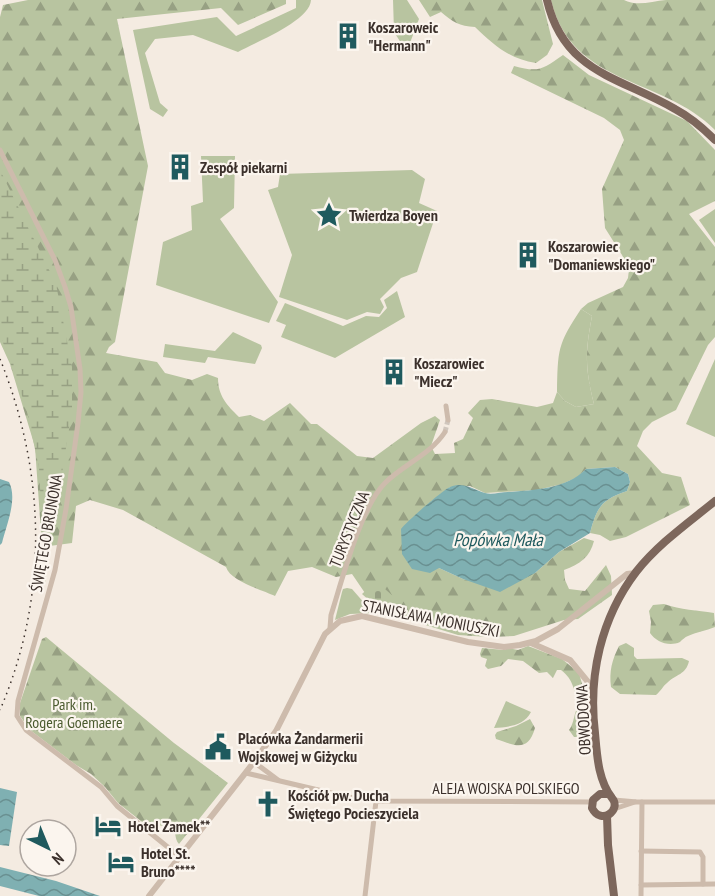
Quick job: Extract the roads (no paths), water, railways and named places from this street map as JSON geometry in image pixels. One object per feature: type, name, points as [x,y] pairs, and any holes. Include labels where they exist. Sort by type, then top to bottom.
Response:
[{"type":"main road","points":[[547,0],[557,30],[567,45],[582,60],[610,78],[675,108],[715,140]]},
{"type":"main road","name":"STANISŁAWA MONIUSZKI","points":[[636,573],[670,538],[715,501]]},
{"type":"main road","name":"OBWODOWA","points":[[614,809],[599,767],[593,716],[593,688],[599,649],[606,628],[617,603],[636,573]]},
{"type":"main road","name":"OBWODOWA","points":[[594,798],[599,767]]},
{"type":"main road","points":[[604,816],[593,811],[594,798],[611,797]]},
{"type":"main road","points":[[604,816],[614,809]]},
{"type":"main road","points":[[604,816],[614,896]]},
{"type":"street","name":"ŚWIĘTEGO BRUNONA","points":[[0,150],[55,260],[66,287],[77,345],[80,381],[78,423],[56,570],[16,709],[17,716],[29,733],[101,787],[117,806],[180,857]]},
{"type":"street","points":[[446,406],[448,420]]},
{"type":"street","name":"TURYSTYCZNA","points":[[330,628],[356,538],[376,495],[384,483],[434,447],[445,432]]},
{"type":"street","name":"STANISŁAWA MONIUSZKI","points":[[330,628],[345,618],[362,616],[478,644],[504,646],[531,643],[558,629],[627,574],[636,573]]},
{"type":"street","points":[[149,896],[246,773],[283,720],[330,628]]},
{"type":"street","name":"STANISŁAWA MONIUSZKI","points":[[531,643],[570,660],[593,688]]},
{"type":"street","name":"ALEJA WOJSKA POLSKIEGO","points":[[254,762],[278,780]]},
{"type":"street","name":"ALEJA WOJSKA POLSKIEGO","points":[[246,773],[348,797],[376,801],[594,798]]},
{"type":"street","points":[[611,797],[639,802],[715,802]]},
{"type":"street","points":[[365,896],[376,801]]},
{"type":"street","points":[[614,809],[639,802]]},
{"type":"street","points":[[639,802],[641,896]]},
{"type":"street","points":[[641,851],[699,851],[703,858],[703,885]]},
{"type":"street","points":[[641,885],[715,884]]},
{"type":"water","name":"Popówka Mała","points":[[615,467],[628,474],[630,482],[627,491],[611,498],[601,506],[590,533],[559,552],[535,573],[500,592],[439,568],[430,573],[412,569],[402,554],[401,529],[425,506],[450,487],[464,485],[491,494],[539,489],[560,485],[586,469]]},
{"type":"water","points":[[0,479],[9,482],[12,504],[0,545]]},
{"type":"water","points":[[0,788],[17,792],[9,846],[0,845]]},
{"type":"water","points":[[0,867],[18,872],[18,878],[44,878],[100,896],[39,896],[0,886]]},
{"type":"tunnel","points":[[445,432],[448,420]]},
{"type":"railway","points":[[0,359],[15,402],[26,446],[33,490],[36,534],[34,579],[27,623],[16,667],[0,710]]},
{"type":"place","name":"Koszaroweic \"Hermann\"","points":[[348,36]]},
{"type":"place","name":"Zespół piekarni","points":[[180,167]]},
{"type":"place","name":"Twierdza Boyen","points":[[329,215]]},
{"type":"place","name":"Koszarowiec \"Domaniewskiego\"","points":[[528,255]]},
{"type":"place","name":"Koszarowiec \"Miecz\"","points":[[394,372]]},
{"type":"place","name":"Placówka Żandarmerii Wojskowej w Giżycku","points":[[218,747]]},
{"type":"place","name":"Kościół pw. Ducha Świętego Pocieszyciela","points":[[268,804]]},
{"type":"place","name":"Hotel Zamek**","points":[[108,826]]},
{"type":"place","name":"Hotel St. Bruno****","points":[[121,862]]},
{"type":"park label","name":"Park im. Rogera Goemaere","points":[[74,713]]}]
